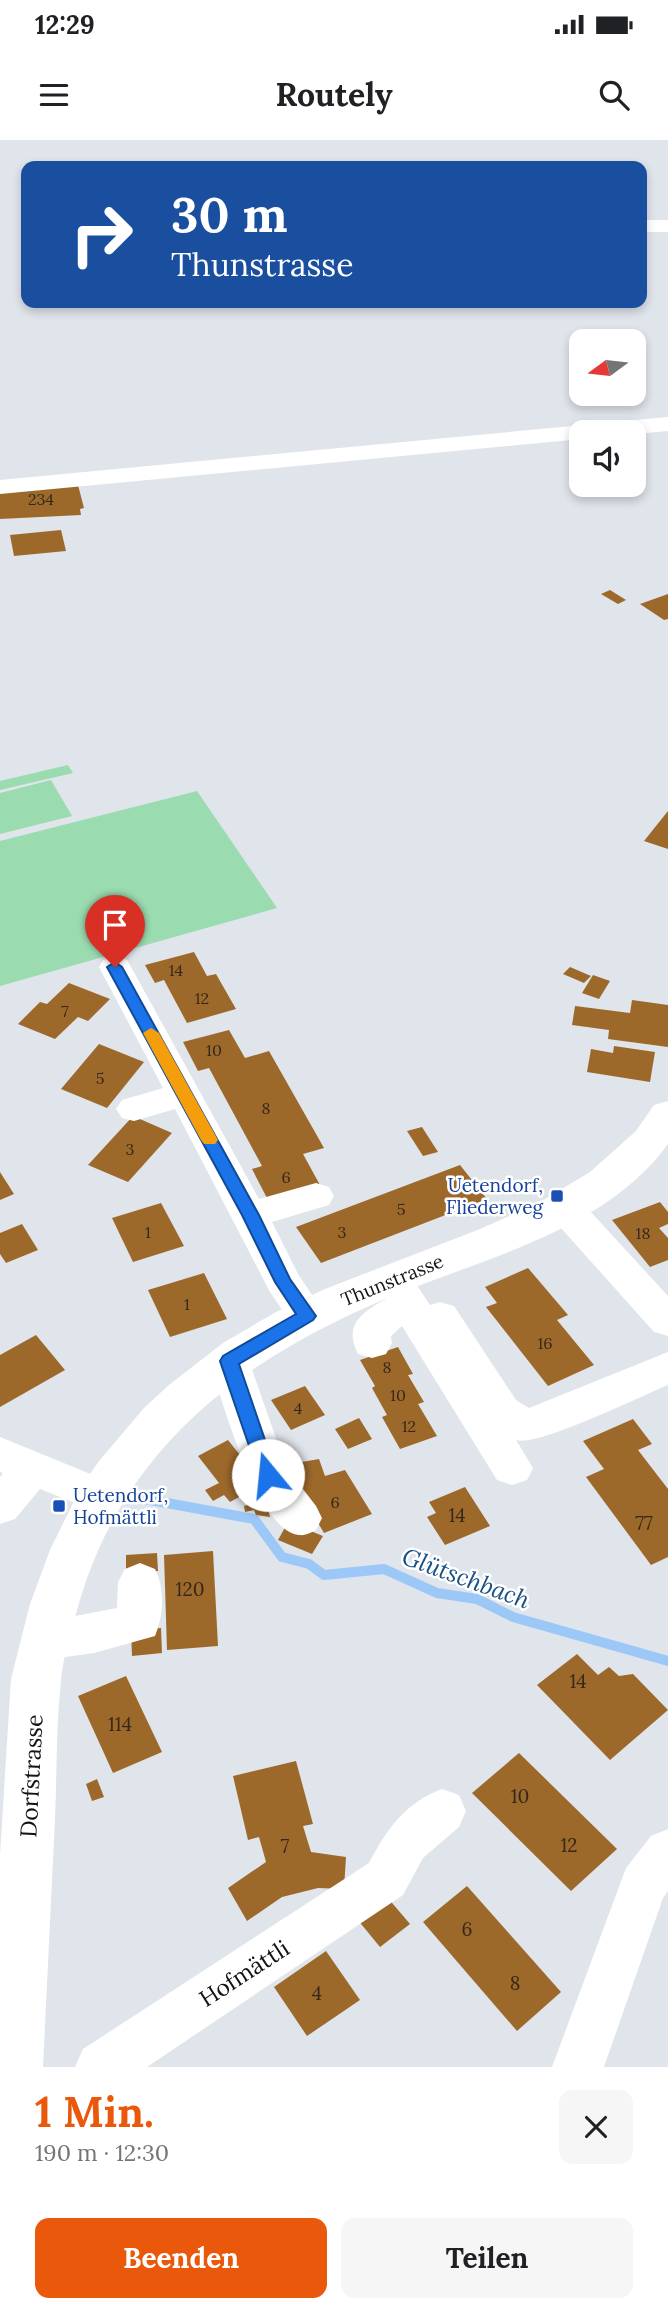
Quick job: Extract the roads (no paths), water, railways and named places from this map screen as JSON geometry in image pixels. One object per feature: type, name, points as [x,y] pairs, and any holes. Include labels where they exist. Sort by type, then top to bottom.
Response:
[{"type":"main road","name":"Thunstrasse","points":[[100,1496],[128,1457],[162,1419],[229,1361],[307,1316],[414,1300],[514,1232],[565,1208],[614,1175],[636,1155],[668,1115]]},
{"type":"main road","name":"Dorfstrasse","points":[[15,2067],[37,1679],[44,1641],[65,1571],[80,1533],[100,1496]]},
{"type":"street","points":[[647,226],[668,226]]},
{"type":"street","points":[[0,487],[668,424]]},
{"type":"street","points":[[115,967],[250,1215],[283,1282],[307,1316]]},
{"type":"street","points":[[134,1109],[184,1094]]},
{"type":"street","points":[[250,1215],[316,1196]]},
{"type":"street","points":[[565,1208],[668,1321]]},
{"type":"street","points":[[372,1343],[371,1331],[386,1317],[414,1300]]},
{"type":"street","points":[[414,1300],[502,1411],[523,1426],[665,1386]]},
{"type":"street","points":[[414,1300],[512,1468]]},
{"type":"street","points":[[229,1361],[268,1475],[301,1518]]},
{"type":"street","points":[[0,1507],[17,1461],[100,1496]]},
{"type":"street","points":[[44,1641],[94,1634],[139,1622],[140,1582]]},
{"type":"street","name":"Hofmättli","points":[[101,2067],[386,1879],[407,1842],[442,1811]]},
{"type":"street","points":[[578,2067],[643,1885],[668,1852]]},
{"type":"waterway","name":"Glütschbach","points":[[145,1499],[254,1519],[282,1557],[309,1564],[324,1575],[384,1569],[437,1593],[477,1599],[513,1617],[668,1661]]},
{"type":"place","name":"Uetendorf, Fliederweg","points":[[557,1196]]},
{"type":"place","name":"Uetendorf, Hofmättli","points":[[59,1506]]}]
